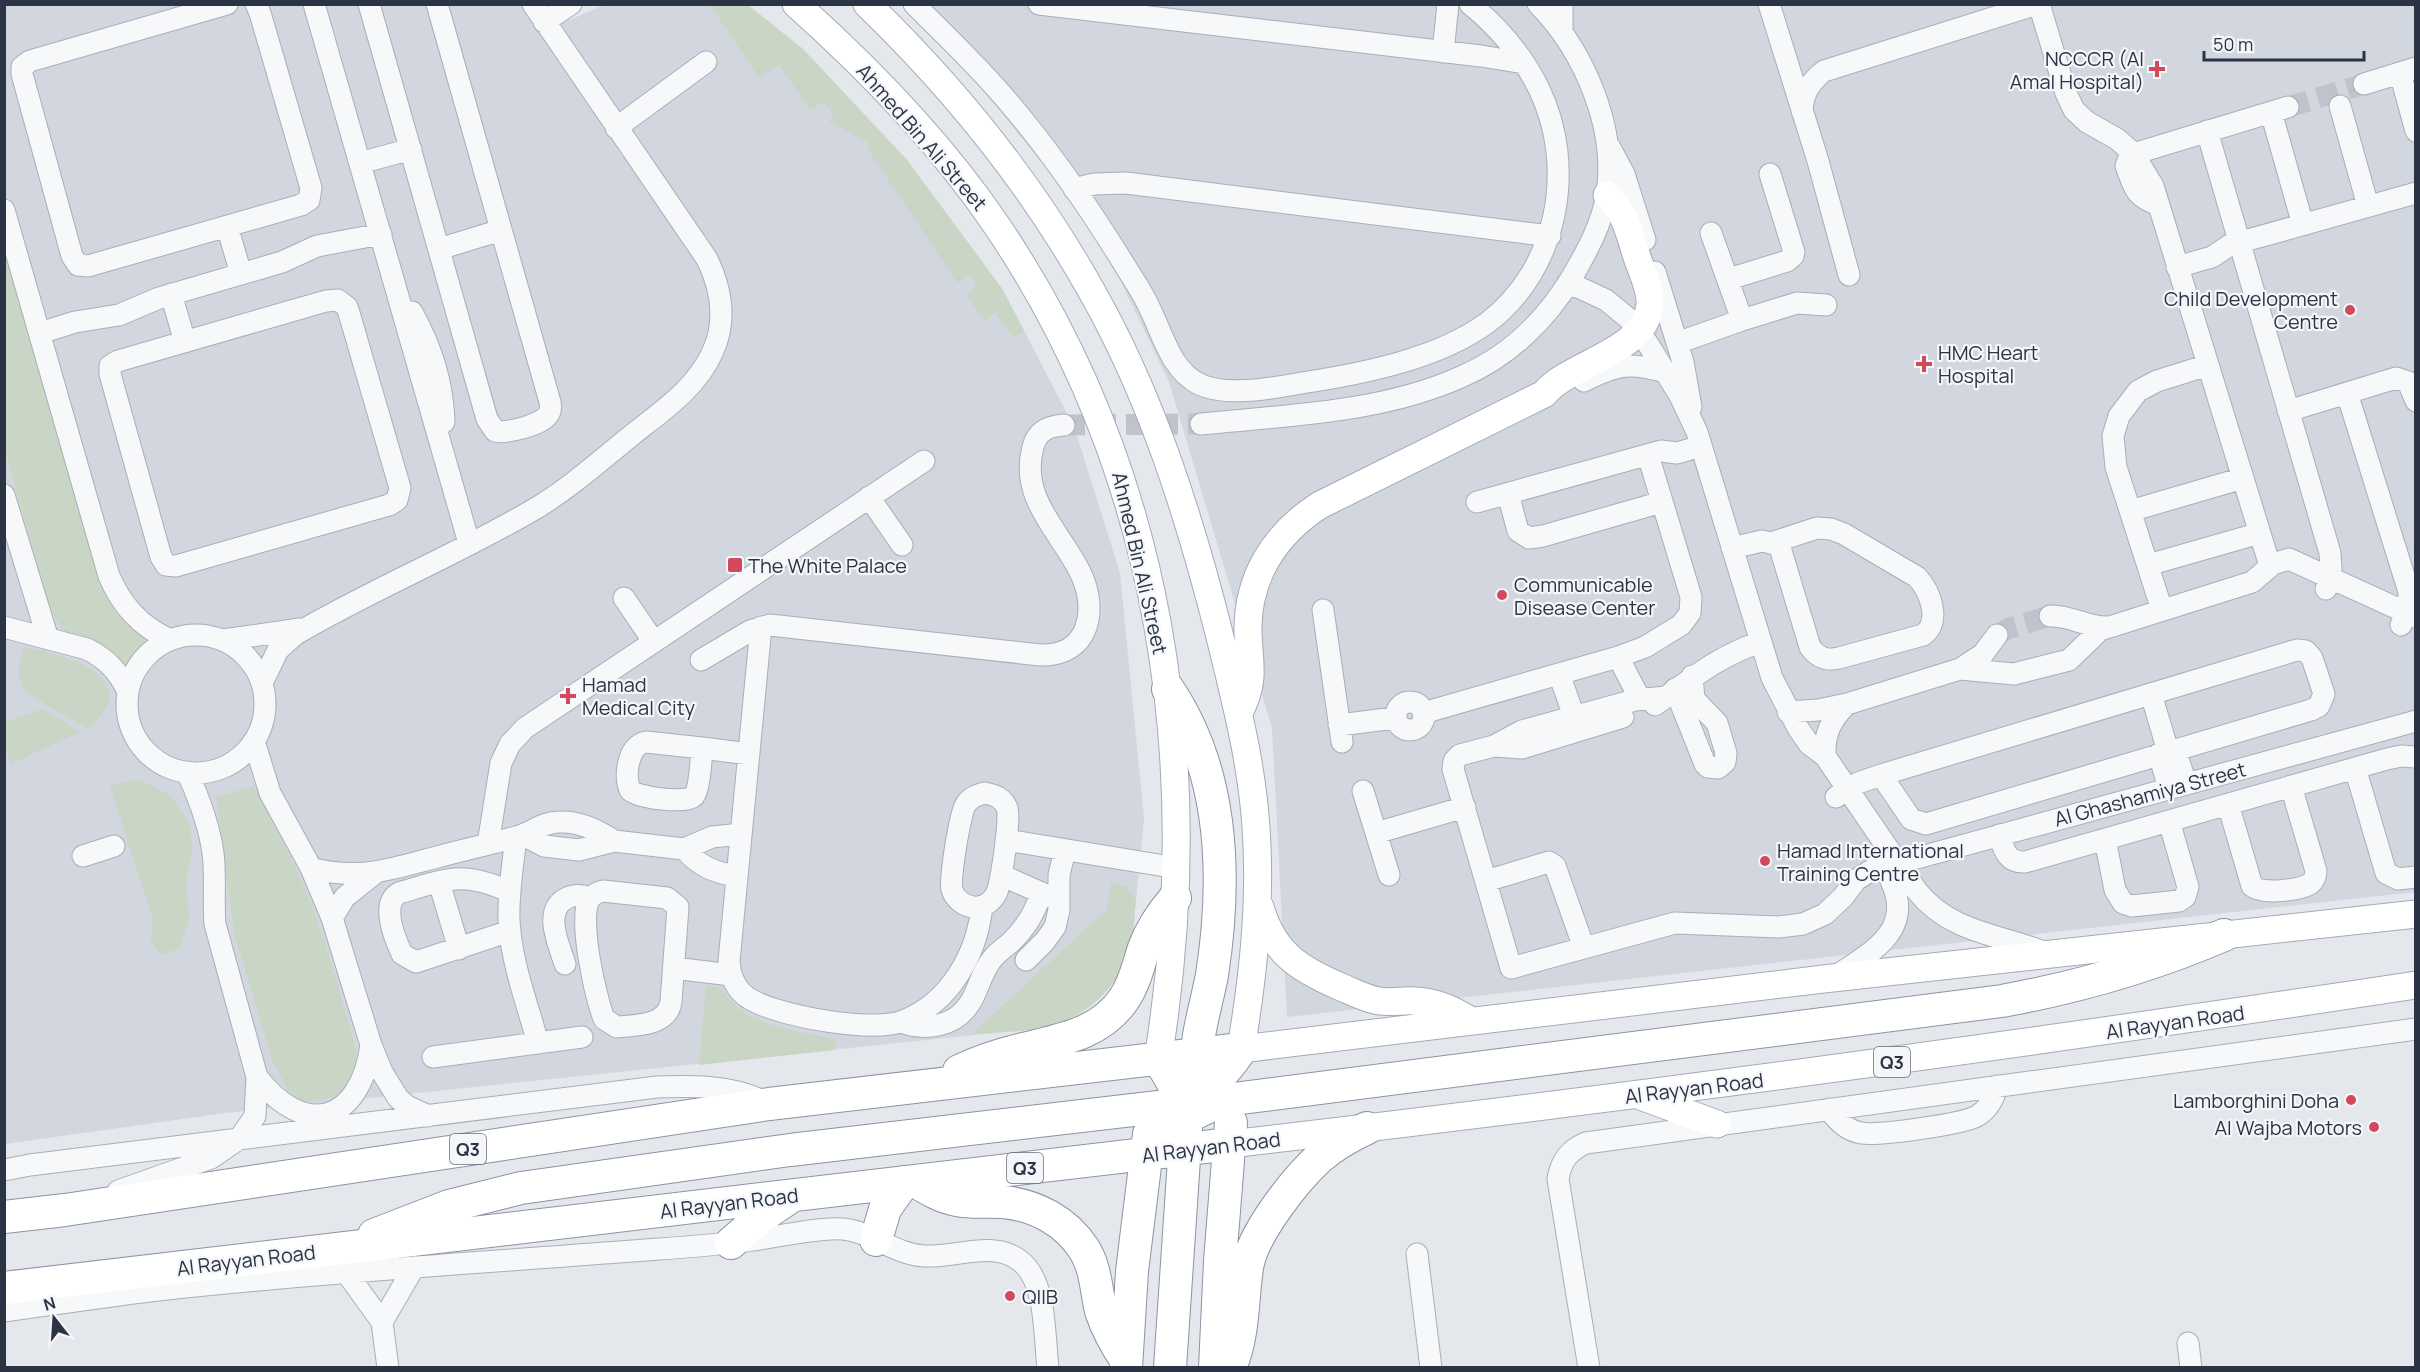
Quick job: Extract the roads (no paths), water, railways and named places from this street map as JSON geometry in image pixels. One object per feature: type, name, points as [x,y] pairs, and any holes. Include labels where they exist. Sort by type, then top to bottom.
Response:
[{"type":"highway","points":[[1168,688],[1201,750],[1210,784],[1216,825],[1218,915],[1212,975],[1197,1054],[1201,1104],[1185,1149],[1170,1368]]},
{"type":"highway","points":[[933,1086],[982,1061],[1079,1034],[1113,1013],[1129,991],[1149,937],[1176,883]]},
{"type":"highway","points":[[346,1260],[379,1232],[440,1209],[521,1188],[790,1150],[1201,1104],[2002,1000],[2048,993],[2126,972],[2181,954],[2224,935]]},
{"type":"highway","points":[[1146,1155],[1164,1135],[1201,1104],[1241,1049]]},
{"type":"highway","name":"Q3","points":[[4,1217],[65,1210],[769,1104],[1241,1049]]},
{"type":"highway","points":[[1158,1059],[1172,1079],[1201,1104],[1230,1144],[1220,1261],[1215,1368]]},
{"type":"highway","name":"Ahmed Bin Ali Street","points":[[1126,1364],[1132,1271],[1158,1059]]},
{"type":"highway","points":[[1230,1368],[1240,1337],[1247,1267],[1260,1232],[1320,1157],[1366,1128]]},
{"type":"highway","name":"Al Rayyan Road","points":[[4,1288],[346,1260],[794,1195],[1230,1144]]},
{"type":"highway","points":[[876,1240],[885,1209],[909,1182],[956,1200],[1013,1203],[1045,1213],[1076,1238],[1088,1257],[1096,1278],[1101,1310],[1107,1327],[1126,1364]]},
{"type":"highway","points":[[730,1243],[761,1217],[794,1195]]},
{"type":"main road","name":"Ahmed Bin Ali Street","points":[[796,4],[872,75],[965,181],[1025,269],[1061,333],[1100,418],[1123,482],[1149,581],[1168,688],[1177,797],[1176,883],[1158,1059]]},
{"type":"main road","points":[[867,4],[933,71],[999,150],[1064,243],[1092,292],[1136,381],[1172,477],[1200,562],[1239,713],[1254,800],[1258,892],[1256,939],[1241,1049]]},
{"type":"main road","points":[[1239,713],[1250,684],[1252,668],[1248,633],[1252,595],[1266,559],[1289,528],[1320,505],[1544,394],[1557,381],[1618,348],[1638,330],[1648,312],[1649,296],[1622,214],[1607,195]]},
{"type":"main road","points":[[1258,892],[1264,920],[1270,933],[1288,957],[1311,974],[1377,1001],[1431,1003],[1459,1013],[1471,1021]]},
{"type":"main road","name":"Q3","points":[[1241,1049],[1832,978],[2415,914]]},
{"type":"main road","name":"Al Rayyan Road","points":[[1230,1144],[1636,1095],[2012,1046],[2410,988]]},
{"type":"main road","points":[[1636,1095],[1717,1124]]},
{"type":"street","points":[[227,4],[30,61],[25,63],[21,70],[72,256],[78,265],[88,266],[305,203],[312,192],[256,4]]},
{"type":"street","points":[[314,4],[470,543]]},
{"type":"street","points":[[369,4],[489,423],[495,430],[510,431],[542,420],[551,407],[437,4]]},
{"type":"street","points":[[262,683],[278,650],[296,634],[539,506],[591,468],[666,409],[688,388],[707,363],[714,349],[719,334],[721,303],[714,273],[707,259],[538,13],[571,4]]},
{"type":"street","points":[[915,4],[1009,103],[1074,189],[1111,242],[1149,305],[1175,362],[1191,379],[1201,385],[1224,390],[1263,389],[1328,379],[1388,366],[1444,346],[1472,333],[1489,322],[1519,292],[1540,259],[1550,236],[1557,192],[1556,151],[1545,104],[1524,63],[1498,30],[1470,4]]},
{"type":"street","points":[[1039,4],[1524,63]]},
{"type":"street","points":[[1443,52],[1448,4]]},
{"type":"street","points":[[1202,424],[1332,411],[1392,399],[1443,385],[1485,365],[1523,338],[1554,304],[1595,232],[1607,195],[1608,176],[1605,140],[1596,98],[1589,80],[1562,33],[1538,4]]},
{"type":"street","points":[[1562,4],[1562,33]]},
{"type":"street","points":[[1769,4],[1849,275]]},
{"type":"street","points":[[1802,111],[1805,92],[1824,70],[2038,4],[2073,110],[2087,122],[2117,139],[2133,153],[2148,175],[2242,478],[2260,533],[2275,564]]},
{"type":"street","points":[[1783,48],[1801,64],[1824,70]]},
{"type":"street","points":[[616,128],[706,62]]},
{"type":"street","points":[[2364,84],[2408,70],[2415,131]]},
{"type":"street","points":[[2340,106],[2368,206]]},
{"type":"street","points":[[2133,153],[2280,109],[2303,225]]},
{"type":"street","points":[[2206,131],[2234,244],[2288,411],[2330,553],[2328,584]]},
{"type":"street","points":[[1605,140],[1624,174],[1677,343],[1688,381],[1697,433],[1760,642],[1772,678],[1788,712],[1817,750],[1842,793],[1891,864],[1925,901],[1956,924],[2050,954]]},
{"type":"street","points":[[358,158],[410,144]]},
{"type":"street","points":[[1729,279],[1787,261],[1793,256],[1794,252],[1770,174]]},
{"type":"street","points":[[1074,189],[1094,184],[1126,183],[1550,236]]},
{"type":"street","points":[[2175,261],[2211,243],[2234,244],[2415,193]]},
{"type":"street","points":[[4,210],[109,576],[115,590],[132,615],[170,640]]},
{"type":"street","points":[[227,226],[241,274]]},
{"type":"street","points":[[439,249],[501,230]]},
{"type":"street","points":[[1711,232],[1742,320]]},
{"type":"street","points":[[40,333],[75,322],[119,315],[172,294],[282,262],[301,262],[320,258],[355,241],[381,234]]},
{"type":"street","points":[[1567,284],[1606,300],[1638,330],[1666,372],[1697,433]]},
{"type":"street","points":[[172,294],[192,340]]},
{"type":"street","points":[[338,300],[343,303],[347,307],[400,488],[397,500],[389,505],[176,566],[166,565],[161,557],[110,366],[118,361],[192,340],[326,301],[338,300]]},
{"type":"street","points":[[1677,343],[1797,303],[1826,305]]},
{"type":"street","points":[[1544,394],[1565,390],[1618,366],[1636,365],[1666,372]]},
{"type":"street","points":[[2162,610],[2113,457],[2113,436],[2119,416],[2131,398],[2147,385],[2208,365]]},
{"type":"street","points":[[2288,411],[2400,378],[2411,386],[2415,401]]},
{"type":"street","points":[[1960,669],[2014,674],[2063,661],[2074,657],[2092,635],[2108,627],[2252,582],[2275,564],[2294,560],[2328,584],[2409,622],[2409,592],[2347,393]]},
{"type":"street","points":[[700,660],[750,631],[761,627],[788,626],[1040,655],[1057,655],[1072,648],[1084,635],[1088,597],[1078,568],[1038,504],[1030,479],[1035,440],[1044,429],[1064,425]]},
{"type":"street","points":[[1477,502],[1654,453],[1680,436],[1697,433]]},
{"type":"street","points":[[1323,610],[1340,734],[1395,718],[1400,727],[1409,730],[1419,727],[1423,713],[1618,657],[1645,647],[1682,625],[1690,613],[1691,597],[1662,502],[1654,453]]},
{"type":"street","points":[[488,844],[501,763],[510,744],[525,728],[924,461]]},
{"type":"street","points":[[2130,511],[2242,478]]},
{"type":"street","points":[[1508,494],[1518,531],[1529,538],[1662,502]]},
{"type":"street","points":[[4,495],[48,639]]},
{"type":"street","points":[[869,497],[902,545]]},
{"type":"street","points":[[1734,554],[1762,541],[1774,542],[1817,528],[1831,529],[1844,534],[1917,577],[1924,587],[1932,611],[1931,627],[1923,635],[1833,660],[1820,657],[1810,647],[1774,542]]},
{"type":"street","points":[[2148,565],[2260,533]]},
{"type":"street","points":[[624,598],[654,642]]},
{"type":"street","points":[[2050,616],[2062,616],[2093,626],[2108,627]]},
{"type":"street","points":[[4,627],[98,655],[116,671],[128,692]]},
{"type":"street","points":[[761,627],[729,961],[731,975],[738,989],[750,999],[780,1011],[828,1021],[877,1024],[901,1022],[922,1028],[944,1024],[963,1012],[970,1003],[982,974],[1000,950],[1050,897],[1059,875],[1065,850]]},
{"type":"street","points":[[224,640],[248,658],[262,683],[265,713],[254,741],[246,751],[225,766],[213,771],[187,772],[160,763],[140,744],[129,719],[128,692],[138,666],[147,655],[170,640],[197,635],[224,640],[306,628]]},
{"type":"street","points":[[1788,712],[1818,710],[1847,704],[1960,669],[1983,654],[1997,635]]},
{"type":"street","points":[[1584,948],[1555,866],[1549,862],[1486,880],[1453,770],[1454,761],[1464,754],[1494,746],[1522,731],[1576,724],[1644,711],[1732,653],[1760,642]]},
{"type":"street","points":[[1842,793],[1881,775],[2297,650],[2306,651],[2312,658],[2324,694],[2322,702],[2312,710],[1926,824],[1911,819],[1881,775]]},
{"type":"street","points":[[1618,657],[1640,699]]},
{"type":"street","points":[[1559,674],[1576,724]]},
{"type":"street","points":[[1576,724],[1678,687]]},
{"type":"street","points":[[1678,687],[1694,699],[1696,714]]},
{"type":"street","points":[[2151,694],[2177,786]]},
{"type":"street","points":[[1817,750],[1832,721],[1847,704]]},
{"type":"street","name":"Al Ghashamiya Street","points":[[1486,880],[1511,968],[1675,923],[1779,927],[1803,924],[1830,910],[1863,875],[1891,864],[2177,786],[2414,725]]},
{"type":"street","points":[[254,741],[270,793],[311,868],[332,918],[371,1045],[382,1072],[398,1098],[407,1106],[428,1116]]},
{"type":"street","points":[[702,748],[749,754]]},
{"type":"street","points":[[2007,832],[2009,858],[2013,861],[2025,862],[2355,768],[2401,756],[2415,758]]},
{"type":"street","points":[[2355,768],[2386,873],[2398,879],[2415,876]]},
{"type":"street","points":[[65,1210],[211,1158],[240,1138],[255,1116],[256,1077],[218,938],[212,900],[213,854],[209,833],[200,802],[187,772]]},
{"type":"street","points":[[2228,804],[2252,886],[2265,892],[2308,885],[2315,878],[2316,871],[2291,786]]},
{"type":"street","points":[[1363,791],[1389,875]]},
{"type":"street","points":[[985,793],[993,794],[1004,802],[1009,816],[1001,875],[994,897],[982,906],[975,907],[961,902],[952,891],[951,884],[963,809],[972,798],[985,793]]},
{"type":"street","points":[[1376,833],[1465,807]]},
{"type":"street","points":[[2104,839],[2115,890],[2123,903],[2132,906],[2179,901],[2185,897],[2188,886],[2169,821]]},
{"type":"street","points":[[311,868],[343,875],[375,873],[520,836],[544,846],[567,850],[591,849],[614,841],[684,849],[711,837],[741,834]]},
{"type":"street","points":[[520,836],[510,892],[510,931],[513,952],[538,1042]]},
{"type":"street","points":[[1006,840],[1065,850],[1176,883]]},
{"type":"street","points":[[83,856],[114,846]]},
{"type":"street","points":[[684,849],[708,868],[737,876]]},
{"type":"street","points":[[1832,978],[1877,949],[1890,932],[1894,923],[1897,902],[1891,864]]},
{"type":"street","points":[[332,918],[345,897],[375,873]]},
{"type":"street","points":[[1001,875],[1050,897]]},
{"type":"street","points":[[510,892],[477,879],[459,878],[399,893],[392,899],[390,912],[400,949],[406,958],[416,962],[510,931]]},
{"type":"street","points":[[439,882],[459,949]]},
{"type":"street","points":[[603,891],[663,897],[672,900],[679,912],[670,1008],[664,1017],[654,1022],[622,1027],[608,1023],[597,998],[590,965],[587,921],[591,898],[603,891]]},
{"type":"street","points":[[565,964],[554,926],[555,911],[563,900],[570,896],[584,895],[591,898]]},
{"type":"street","points":[[1026,960],[1055,927],[1050,897]]},
{"type":"street","points":[[901,1022],[927,1007],[950,986],[966,961],[977,935],[982,906]]},
{"type":"street","points":[[977,935],[1000,950]]},
{"type":"street","points":[[674,968],[731,975]]},
{"type":"street","points":[[950,986],[970,1003]]},
{"type":"street","name":"Al Rayyan Road","points":[[1589,1368],[1559,1186],[1562,1165],[1572,1151],[1586,1143],[2415,1029]]},
{"type":"street","points":[[433,1057],[582,1037]]},
{"type":"street","points":[[256,1077],[270,1095],[292,1110],[305,1114],[328,1113],[345,1105],[355,1096],[364,1077],[371,1045]]},
{"type":"street","points":[[4,1170],[240,1138],[657,1087],[682,1086],[732,1091],[769,1104]]},
{"type":"street","points":[[1829,1109],[1835,1118],[1851,1130],[1861,1133],[1880,1133],[1971,1119],[1986,1109],[1997,1086]]},
{"type":"street","name":"Al Rayyan Road","points":[[4,1311],[346,1260],[414,1267],[730,1243],[831,1229],[854,1231],[897,1250],[921,1255],[991,1250],[1010,1254],[1018,1259],[1032,1273],[1039,1291],[1047,1368]]},
{"type":"street","points":[[1417,1254],[1431,1368]]},
{"type":"street","points":[[346,1260],[382,1322],[388,1368]]},
{"type":"street","points":[[382,1322],[414,1267]]},
{"type":"street","points":[[2188,1343],[2191,1368]]},
{"type":"tunnel","points":[[2288,107],[2364,84]]},
{"type":"tunnel","points":[[1064,425],[1201,424]]},
{"type":"tunnel","points":[[1997,635],[2010,628],[2050,616]]},
{"type":"place","name":"NCCCR (Al Amal Hospital)","points":[[2157,69]]},
{"type":"place","name":"Child Development Centre","points":[[2350,310]]},
{"type":"place","name":"HMC Heart Hospital","points":[[1924,364]]},
{"type":"place","name":"The White Palace","points":[[735,565]]},
{"type":"place","name":"Communicable Disease Center","points":[[1502,595]]},
{"type":"place","name":"Hamad Medical City","points":[[568,696]]},
{"type":"place","name":"Hamad International Training Centre","points":[[1765,861]]},
{"type":"place","name":"Lamborghini Doha","points":[[2351,1100]]},
{"type":"place","name":"Al Wajba Motors","points":[[2374,1127]]},
{"type":"place","name":"QIIB","points":[[1010,1296]]}]
